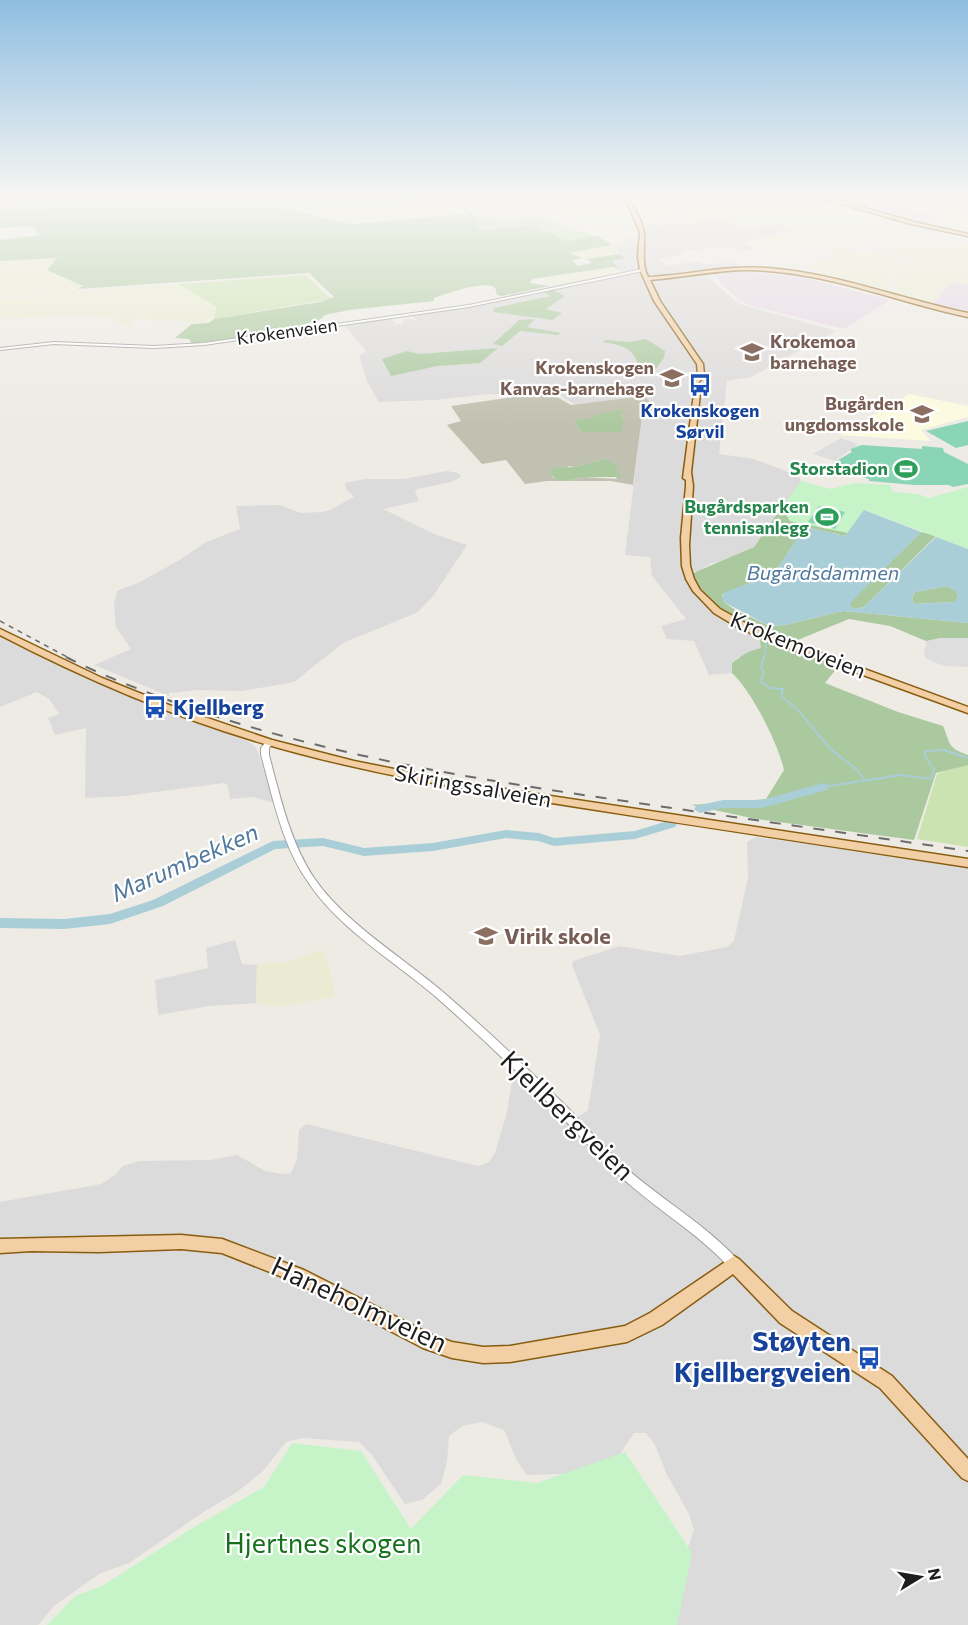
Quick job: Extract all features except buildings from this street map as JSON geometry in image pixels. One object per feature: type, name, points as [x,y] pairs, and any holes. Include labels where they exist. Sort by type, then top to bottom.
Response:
[{"type":"main road","name":"Krokemoveien","points":[[645,274],[657,301],[696,355],[701,367],[701,375],[694,385],[698,394],[691,429],[685,557],[687,571],[696,589],[717,610],[755,632],[968,710]]},
{"type":"main road","points":[[648,279],[686,274]]},
{"type":"main road","points":[[797,274],[968,315]]},
{"type":"main road","name":"Skiringssalveien","points":[[0,632],[44,655],[149,702],[270,742],[450,784],[968,863]]},
{"type":"main road","name":"Haneholmveien","points":[[0,1246],[181,1242],[222,1246],[304,1278],[429,1342],[452,1350],[483,1355],[510,1354],[627,1334],[656,1319],[734,1264]]},
{"type":"main road","name":"Kjellbergveien","points":[[734,1264],[786,1317],[886,1382],[968,1472]]},
{"type":"street","name":"Krokenveien","points":[[0,349],[46,344],[154,347],[204,344],[469,306],[624,274]]},
{"type":"street","name":"Kjellbergveien","points":[[270,742],[265,755],[292,843],[313,882],[345,917],[440,994],[563,1110],[623,1172],[658,1203],[705,1234],[734,1264]]},
{"type":"shaded area","points":[[0,274],[55,274],[84,287],[75,291],[179,284],[217,309],[209,323],[135,319],[129,326],[116,325],[120,318],[74,316],[0,319],[0,300],[63,293],[0,298]]},
{"type":"shaded area","points":[[574,274],[623,274],[558,287],[544,279]]},
{"type":"shaded area","points":[[618,274],[705,274],[735,301],[743,305],[836,331],[751,377],[727,381],[719,454],[754,459],[781,469],[800,478],[801,481],[754,547],[719,562],[711,563],[699,571],[685,572],[696,593],[713,611],[762,637],[761,648],[738,657],[732,663],[732,673],[709,675],[694,641],[667,639],[661,626],[686,619],[652,576],[650,557],[625,555],[643,409],[658,410],[591,403],[574,404],[550,389],[516,395],[488,394],[435,400],[379,402],[367,381],[359,356],[366,351],[344,325],[390,318],[396,324],[401,324],[405,319],[417,320],[412,315],[542,291],[551,296],[537,299],[545,309],[556,302],[551,289]]},
{"type":"shaded area","points":[[712,274],[798,276],[890,300],[844,329],[749,305],[740,301]]},
{"type":"shaded area","points":[[811,274],[890,274],[894,280],[888,293]]},
{"type":"shaded area","points":[[893,274],[968,274],[968,285],[951,282],[931,305],[892,294],[897,280]]},
{"type":"shaded area","points":[[951,282],[968,285],[968,313],[931,305]]},
{"type":"shaded area","points":[[548,392],[571,405],[644,396],[659,410],[643,409],[633,485],[611,481],[566,481],[547,481],[525,484],[506,460],[482,464],[447,425],[461,421],[451,406]],"holes":[[[620,414],[624,421],[617,432],[581,432],[575,423],[577,420]],[[604,459],[617,479],[584,477],[566,481],[552,477],[569,466],[574,467]]]},
{"type":"shaded area","name":"Bugården ungdomsskole","points":[[909,394],[968,406],[968,417],[921,430],[931,441],[840,435]]},
{"type":"shaded area","points":[[841,438],[858,444],[835,461],[813,454]]},
{"type":"shaded area","points":[[447,471],[458,473],[461,477],[451,482],[417,489],[415,491],[419,501],[383,509],[434,534],[467,545],[434,595],[418,612],[343,643],[294,682],[242,691],[197,690],[169,693],[169,696],[94,665],[131,649],[116,627],[114,604],[117,591],[138,583],[178,561],[206,542],[240,529],[236,506],[279,505],[301,513],[322,512],[354,497],[346,489],[345,483],[365,479],[404,479]]},
{"type":"shaded area","points":[[0,637],[120,693],[249,742],[256,747],[274,803],[253,797],[230,799],[228,786],[224,783],[125,796],[85,798],[86,728],[55,735],[48,718],[59,714],[49,699],[37,692],[0,707]]},
{"type":"shaded area","points":[[940,638],[968,638],[968,667],[944,666],[924,656],[926,641]]},
{"type":"shaded area","points":[[756,837],[968,866],[968,1625],[676,1625],[679,1573],[694,1530],[689,1514],[667,1475],[655,1445],[646,1433],[634,1433],[612,1466],[595,1473],[527,1475],[517,1461],[504,1430],[482,1422],[462,1426],[449,1436],[447,1461],[441,1484],[422,1500],[405,1504],[372,1455],[359,1442],[302,1438],[286,1442],[262,1472],[237,1492],[129,1563],[99,1574],[54,1606],[38,1625],[0,1625],[0,1202],[101,1184],[115,1175],[123,1166],[139,1161],[211,1160],[237,1155],[265,1171],[291,1173],[297,1159],[299,1130],[306,1124],[478,1166],[489,1162],[495,1153],[507,1112],[512,1082],[516,1077],[556,1115],[575,1119],[588,1110],[600,1035],[572,965],[573,961],[620,946],[679,956],[727,947],[734,941],[748,877],[747,842]]},
{"type":"shaded area","points":[[235,940],[242,964],[257,965],[256,1003],[209,1006],[158,1015],[155,980],[208,968],[206,948]]},
{"type":"shaded area","points":[[323,949],[332,977],[334,997],[274,1007],[256,1003],[257,965],[291,961]]},
{"type":"green space","points":[[56,274],[297,274],[77,289],[83,286]]},
{"type":"green space","points":[[310,274],[567,274],[532,279],[530,283],[549,286],[502,296],[497,295],[495,287],[482,285],[434,298],[434,301],[349,310],[325,315],[319,320],[279,332],[192,344],[189,339],[175,338],[192,324],[209,323],[214,319],[320,302],[334,297]]},
{"type":"green space","points":[[306,275],[331,299],[213,319],[217,307],[179,284]]},
{"type":"green space","points":[[551,289],[565,296],[546,309],[562,313],[553,320],[493,312],[494,308],[550,296],[542,291]]},
{"type":"green space","points":[[535,319],[527,327],[561,333],[558,335],[520,331],[502,346],[493,344],[519,320]]},
{"type":"green space","points":[[646,339],[665,351],[664,358],[655,370],[639,366],[626,348],[603,342],[605,340],[630,342]]},
{"type":"green space","points":[[498,348],[480,363],[437,366],[391,376],[382,359],[407,351],[419,354]]},
{"type":"green space","points":[[624,409],[620,414],[624,421],[621,432],[581,432],[575,423],[577,420],[595,418],[593,415]]},
{"type":"green space","points":[[968,421],[968,445],[956,448],[926,431]]},
{"type":"green space","name":"Storstadion","points":[[862,445],[943,448],[944,452],[968,464],[968,484],[953,487],[869,481],[833,463],[852,452],[850,449]]},
{"type":"green space","points":[[604,459],[615,464],[621,477],[584,477],[566,481],[558,480],[550,474],[552,468],[574,467]]},
{"type":"green space","points":[[801,481],[831,489],[854,483],[891,485],[892,492],[918,494],[929,498],[968,487],[968,549],[865,510],[848,533],[790,521],[782,507]]},
{"type":"green space","name":"Bugårdsparken tennisanlegg","points":[[819,506],[845,512],[835,529],[808,522]]},
{"type":"green space","points":[[782,507],[790,521],[848,533],[845,536],[805,527],[774,574],[722,595],[724,602],[734,609],[769,626],[785,625],[843,611],[968,623],[968,638],[926,641],[890,626],[849,619],[783,646],[837,668],[825,683],[898,712],[943,726],[953,747],[968,755],[968,765],[936,773],[914,840],[756,819],[691,805],[766,799],[784,770],[763,718],[748,692],[732,673],[732,663],[752,650],[761,648],[760,641],[764,634],[722,610],[705,594],[691,574],[754,547]]},
{"type":"green space","name":"Bugårdsdammen","points":[[921,532],[937,535],[864,607],[855,609],[851,607],[850,602]]},
{"type":"green space","points":[[947,586],[956,591],[958,597],[955,602],[914,604],[912,598],[915,592]]},
{"type":"green space","points":[[968,765],[968,847],[917,839],[937,774]]},
{"type":"green space","name":"Hjertnes skogen","points":[[292,1443],[361,1451],[411,1529],[463,1475],[537,1483],[625,1452],[692,1553],[677,1625],[47,1625],[75,1596],[102,1586],[194,1527],[264,1487]]},
{"type":"water","name":"Bugårdsdammen","points":[[864,510],[921,532],[851,602],[851,607],[855,609],[864,607],[936,537],[968,549],[968,623],[843,611],[785,625],[769,626],[724,602],[722,597],[725,592],[774,574],[805,527],[845,536]],"holes":[[[947,586],[955,591],[958,597],[955,602],[914,604],[912,598],[915,592]]]},
{"type":"waterway","points":[[764,658],[769,626]]},
{"type":"waterway","points":[[764,657],[761,667],[764,673],[760,681],[770,688],[783,689],[781,697],[796,709],[827,745],[855,768],[865,781]]},
{"type":"waterway","points":[[865,781],[901,775],[931,779],[934,770],[925,756],[925,751],[944,750],[968,758]]},
{"type":"waterway","points":[[823,787],[865,781]]},
{"type":"waterway","name":"Marumbekken","points":[[700,809],[723,804],[762,804],[823,787]]},
{"type":"waterway","name":"Marumbekken","points":[[0,923],[64,924],[110,919],[158,903],[273,845],[323,842],[364,852],[433,847],[506,834],[539,837],[554,842],[635,835],[671,824]]},
{"type":"railway","points":[[0,621],[69,658]]},
{"type":"railway","points":[[66,657],[138,689],[234,722],[391,762],[550,790],[968,851]]},
{"type":"place","name":"Krokemoa barnehage","points":[[752,352]]},
{"type":"place","name":"Krokenskogen Kanvas-barnehage","points":[[672,378]]},
{"type":"place","name":"Krokenskogen Sørvil","points":[[700,385]]},
{"type":"place","name":"Bugården ungdomsskole","points":[[922,414]]},
{"type":"place","name":"Storstadion","points":[[906,469]]},
{"type":"place","name":"Bugårdsparken tennisanlegg","points":[[827,517]]},
{"type":"place","name":"Kjellberg","points":[[155,707]]},
{"type":"place","name":"Virik skole","points":[[486,936]]},
{"type":"place","name":"Støyten Kjellbergveien","points":[[869,1358]]}]
